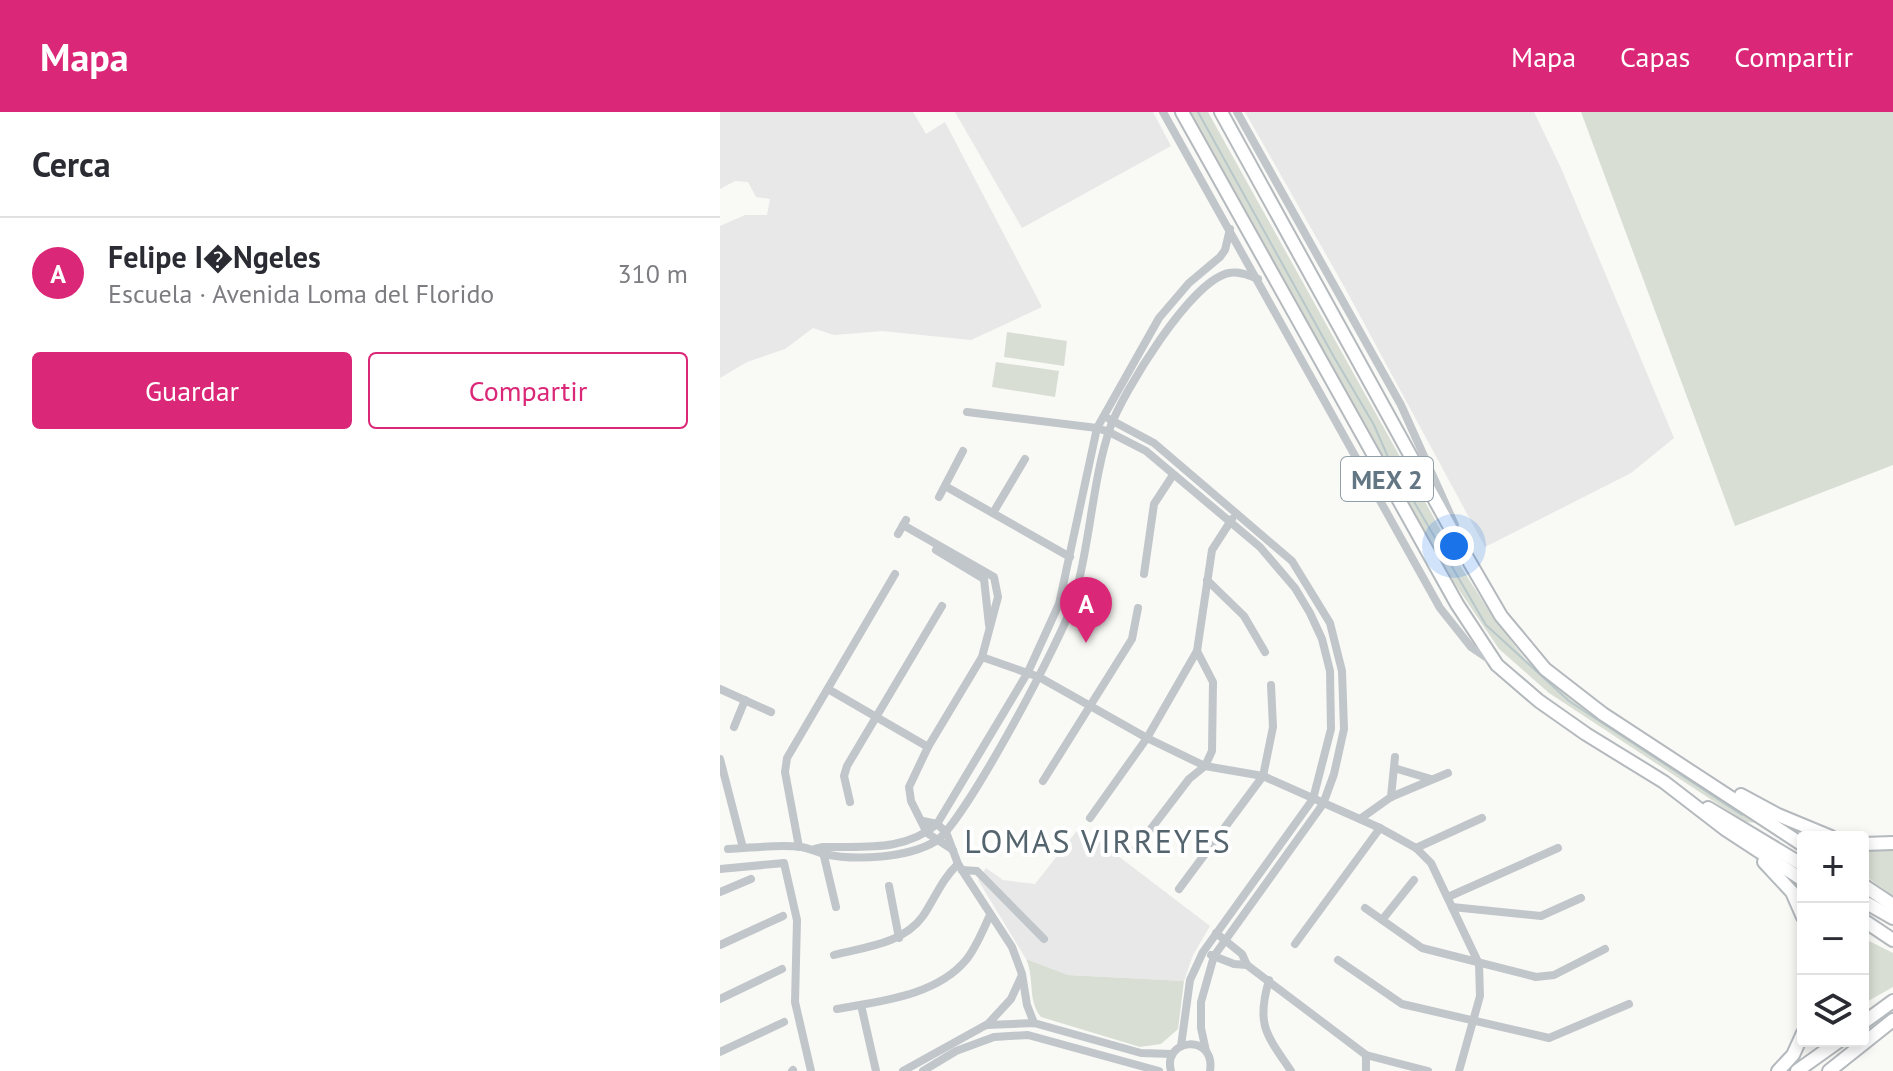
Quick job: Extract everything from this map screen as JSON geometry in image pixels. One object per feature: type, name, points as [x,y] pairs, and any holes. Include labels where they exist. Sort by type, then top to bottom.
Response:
[{"type":"highway","name":"MEX 2","points":[[1182,112],[1457,604],[1497,665],[1562,717],[1664,782]]},
{"type":"highway","name":"MEX 2","points":[[1221,112],[1501,616],[1545,669],[1603,714],[1682,764]]},
{"type":"highway","points":[[1682,764],[1778,815],[1817,831]]},
{"type":"highway","points":[[1682,764],[1797,841]]},
{"type":"highway","points":[[1664,782],[1797,861]]},
{"type":"highway","points":[[1664,782],[1725,829],[1783,881],[1798,903]]},
{"type":"highway","points":[[1725,829],[1797,876]]},
{"type":"highway","points":[[1869,844],[1893,843]]},
{"type":"highway","points":[[1869,889],[1893,905]]},
{"type":"highway","points":[[1867,903],[1893,918]]},
{"type":"highway","points":[[1869,924],[1893,940]]},
{"type":"highway","points":[[1869,932],[1893,940]]},
{"type":"highway","points":[[1869,1009],[1893,1000]]},
{"type":"highway","points":[[1869,1018],[1893,1000]]},
{"type":"highway","points":[[1830,1071],[1893,1020]]},
{"type":"highway","points":[[1830,1071],[1893,1032]]},
{"type":"highway","points":[[1778,1071],[1797,1046]]},
{"type":"highway","points":[[1797,1071],[1831,1047]]},
{"type":"street","points":[[1163,112],[1440,608],[1471,647],[1497,665]]},
{"type":"street","points":[[1237,112],[1401,405],[1460,538],[1462,549]]},
{"type":"street","points":[[820,850],[878,847],[904,842],[927,833],[937,824],[1028,672],[1059,604],[1097,428],[1167,307],[1220,257],[1230,229]]},
{"type":"street","points":[[728,849],[799,847],[888,856],[914,851],[946,832],[964,807],[1039,677],[1074,602],[1109,432],[1139,375],[1179,312],[1197,292],[1219,276],[1231,272],[1258,279]]},
{"type":"street","points":[[1129,371],[1139,375]]},
{"type":"street","points":[[967,412],[1097,428],[1146,451],[1260,547],[1295,588],[1322,639],[1330,671],[1331,729],[1313,799],[1203,952],[1190,980],[1181,1046]]},
{"type":"street","points":[[1103,417],[1154,443],[1292,561],[1330,623],[1342,671],[1344,729],[1334,774],[1323,804],[1214,956],[1201,1002],[1201,1028],[1206,1051],[1218,1071]]},
{"type":"street","points":[[939,497],[963,451]]},
{"type":"street","points":[[993,513],[1025,459]]},
{"type":"street","points":[[1144,574],[1154,504],[1173,475]]},
{"type":"street","points":[[945,486],[1070,557]]},
{"type":"street","points":[[1090,818],[1147,738],[1197,651],[1212,550],[1238,512]]},
{"type":"street","points":[[953,850],[927,833],[911,801],[909,787],[928,747],[982,657],[998,597],[994,577],[902,527],[984,579],[989,626]]},
{"type":"street","points":[[799,847],[785,772],[787,758],[895,574]]},
{"type":"street","points":[[1207,580],[1244,616],[1265,652]]},
{"type":"street","points":[[850,802],[844,776],[847,766],[942,606]]},
{"type":"street","points":[[1043,781],[1132,639],[1138,608]]},
{"type":"street","points":[[1134,851],[1189,779],[1205,766],[1212,751],[1213,682],[1197,651]]},
{"type":"street","points":[[982,657],[1039,677],[1147,738],[1205,766],[1263,776],[1380,828],[1416,848],[1431,863],[1479,964],[1481,988],[1475,1022],[1459,1071]]},
{"type":"street","points":[[1179,889],[1263,776],[1273,727],[1271,685]]},
{"type":"street","points":[[720,689],[771,712]]},
{"type":"street","points":[[828,689],[928,747]]},
{"type":"street","points":[[734,727],[745,700]]},
{"type":"street","points":[[1391,797],[1395,757]]},
{"type":"street","points":[[720,759],[743,848]]},
{"type":"street","points":[[1394,768],[1432,779]]},
{"type":"street","points":[[1360,819],[1391,797],[1448,773]]},
{"type":"street","points":[[1416,848],[1482,818]]},
{"type":"street","points":[[923,821],[937,824],[946,832],[960,867],[1012,947],[1034,1023]]},
{"type":"street","points":[[1295,944],[1380,828]]},
{"type":"street","points":[[1448,897],[1558,848]]},
{"type":"street","points":[[820,850],[836,907]]},
{"type":"street","points":[[720,869],[784,863],[797,920],[795,1002],[811,1071]]},
{"type":"street","points":[[834,955],[899,938],[922,918],[948,874],[960,867],[977,871],[1044,939]]},
{"type":"street","points":[[720,892],[751,879]]},
{"type":"street","points":[[1382,920],[1414,880]]},
{"type":"street","points":[[889,886],[899,938]]},
{"type":"street","points":[[1452,907],[1541,916],[1581,898]]},
{"type":"street","points":[[1365,908],[1422,948],[1536,977],[1554,975],[1605,949]]},
{"type":"street","points":[[837,1009],[925,989],[955,972],[969,957],[990,915]]},
{"type":"street","points":[[720,945],[783,916]]},
{"type":"street","points":[[1216,933],[1242,954],[1247,965]]},
{"type":"street","points":[[1203,952],[1234,964],[1247,965],[1366,1055],[1428,1071]]},
{"type":"street","points":[[1338,960],[1402,1004],[1549,1038],[1629,1004]]},
{"type":"street","points":[[720,999],[782,969]]},
{"type":"street","points":[[903,1071],[986,1025],[1011,999],[1022,974]]},
{"type":"street","points":[[1269,980],[1261,1007],[1268,1037],[1291,1071]]},
{"type":"street","points":[[861,1005],[876,1071]]},
{"type":"street","points":[[720,1052],[784,1022]]},
{"type":"street","points":[[986,1025],[1034,1023],[1141,1053],[1172,1054]]},
{"type":"street","points":[[923,1071],[956,1051],[994,1037],[1028,1035],[1136,1068],[1159,1071]]},
{"type":"street","points":[[1171,1071],[1172,1054],[1181,1046],[1195,1044],[1206,1051]]},
{"type":"street","points":[[1136,1068],[1141,1053]]},
{"type":"street","points":[[1366,1055],[1366,1071]]},
{"type":"street","points":[[1210,1061],[1210,1071]]},
{"type":"shaded area","points":[[720,112],[913,112],[926,134],[945,122],[1042,307],[971,340],[882,331],[834,335],[813,328],[785,349],[747,362],[720,378],[720,226],[745,215],[767,215],[770,199],[756,197],[748,182],[735,181],[720,189]]},
{"type":"shaded area","points":[[955,112],[1153,112],[1171,146],[1022,228]]},
{"type":"shaded area","points":[[1187,112],[1208,112],[1463,570],[1494,619],[1525,659],[1574,701],[1674,764],[1757,823],[1746,822],[1549,693],[1499,649],[1432,550]]},
{"type":"shaded area","points":[[1245,112],[1534,112],[1561,168],[1674,438],[1631,473],[1485,547],[1345,288]]},
{"type":"shaded area","points":[[1581,112],[1893,112],[1893,465],[1735,526]]},
{"type":"shaded area","points":[[1007,332],[1067,341],[1064,366],[1004,357]]},
{"type":"shaded area","points":[[996,362],[1059,371],[1055,397],[992,387]]},
{"type":"shaded area","points":[[1080,827],[1210,926],[1193,955],[1184,981],[1068,975],[1026,959],[978,880],[986,868],[1003,880],[1035,884]]},
{"type":"shaded area","points":[[1869,850],[1893,850],[1893,896],[1869,878]]},
{"type":"shaded area","points":[[1869,941],[1893,953],[1893,987],[1869,1001]]},
{"type":"shaded area","points":[[1026,959],[1068,975],[1184,981],[1178,1029],[1161,1044],[1140,1047],[1041,1017],[1034,1003]]},
{"type":"waterway","points":[[1198,112],[1374,425],[1388,457],[1486,625],[1569,701],[1742,815]]},
{"type":"place","name":"Felipe I�Ngeles","points":[[1086,643]]},
{"type":"district","name":"LOMAS VIRREYES","points":[[1098,841]]}]
